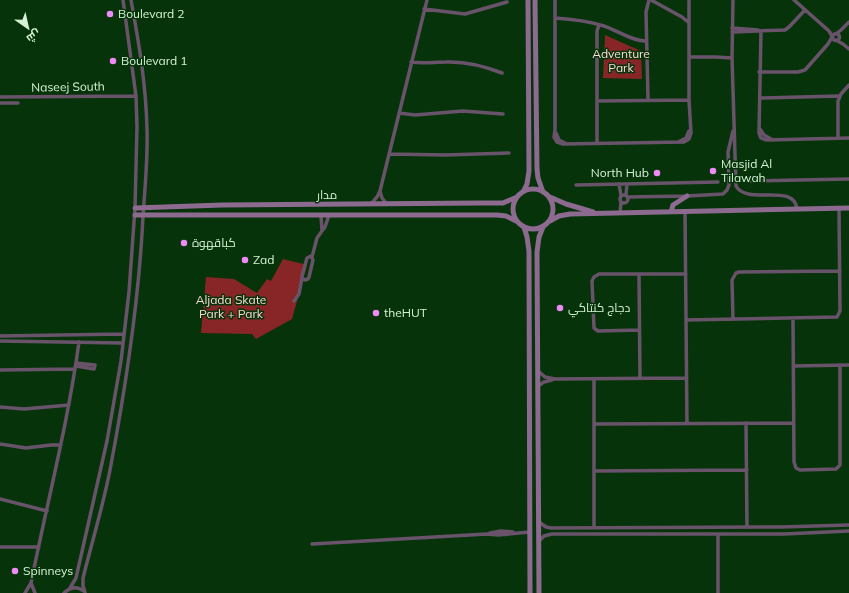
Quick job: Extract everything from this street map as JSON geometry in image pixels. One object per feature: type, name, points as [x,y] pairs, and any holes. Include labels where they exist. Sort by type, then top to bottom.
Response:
[{"type":"street","points":[[64,593],[70,588],[76,578],[107,441],[123,342],[129,292],[135,215],[137,145],[136,96],[123,0]]},
{"type":"street","points":[[85,592],[83,581],[110,471],[132,341],[144,208],[147,129],[143,69],[131,0]]},
{"type":"street","points":[[371,204],[380,191],[426,0]]},
{"type":"street","points":[[523,192],[528,180],[529,171],[528,0]]},
{"type":"street","points":[[535,0],[537,169],[538,178],[543,192]]},
{"type":"street","points":[[555,0],[554,135],[556,141],[561,144],[686,141],[689,139],[691,135],[688,57],[689,0]]},
{"type":"street","points":[[648,99],[646,12],[650,0],[685,18],[688,23]]},
{"type":"street","points":[[733,0],[732,56],[736,186],[742,193],[784,196],[795,203],[797,209]]},
{"type":"street","points":[[794,0],[849,49]]},
{"type":"street","points":[[424,9],[465,14],[506,2]]},
{"type":"street","points":[[732,30],[785,30],[791,26],[805,10]]},
{"type":"street","points":[[680,15],[688,11]]},
{"type":"street","points":[[554,18],[577,20],[599,25],[641,41],[646,41]]},
{"type":"street","points":[[759,72],[803,71],[809,67],[849,22]]},
{"type":"street","points":[[597,143],[597,31],[599,25]]},
{"type":"street","points":[[761,31],[759,72],[760,128],[764,135],[772,140],[849,138]]},
{"type":"street","points":[[688,57],[732,56]]},
{"type":"street","points":[[411,62],[464,62],[502,73]]},
{"type":"street","points":[[838,138],[839,96],[849,85]]},
{"type":"street","name":"Naseej South","points":[[0,97],[136,96]]},
{"type":"street","points":[[760,98],[839,96]]},
{"type":"street","points":[[597,101],[648,99],[689,100]]},
{"type":"street","points":[[0,103],[18,103]]},
{"type":"street","points":[[399,113],[415,115],[463,111],[503,114]]},
{"type":"street","points":[[617,213],[621,202],[619,198],[625,196],[687,196],[722,194],[728,188],[728,155],[734,130]]},
{"type":"street","points":[[389,154],[446,155],[509,153]]},
{"type":"street","points":[[728,155],[732,154],[735,156]]},
{"type":"street","points":[[728,179],[736,180]]},
{"type":"street","points":[[750,181],[849,179]]},
{"type":"street","points":[[576,185],[718,182]]},
{"type":"street","points":[[619,184],[628,201],[626,202],[627,213]]},
{"type":"street","points":[[625,196],[627,184]]},
{"type":"street","points":[[617,213],[586,211],[549,197],[543,192],[535,189],[523,192],[517,197],[513,209],[516,221],[524,227],[533,230],[543,227],[550,221],[566,214],[685,212],[849,208]]},
{"type":"street","points":[[380,191],[382,198],[387,204]]},
{"type":"street","points":[[671,212],[673,205],[687,196]]},
{"type":"street","name":"مدار","points":[[135,208],[222,205],[498,203],[507,202],[517,197]]},
{"type":"street","points":[[549,197],[553,209],[550,221]]},
{"type":"street","points":[[621,202],[626,202]]},
{"type":"street","points":[[686,320],[834,318],[838,316],[840,311],[839,208]]},
{"type":"street","points":[[685,212],[687,424]]},
{"type":"street","name":"مدار","points":[[135,215],[497,215],[506,216],[516,221]]},
{"type":"street","points":[[321,215],[322,231]]},
{"type":"street","points":[[302,278],[306,280],[309,277],[313,261],[312,257],[318,238],[325,227],[329,215]]},
{"type":"street","points":[[524,227],[529,251],[530,593]]},
{"type":"street","points":[[539,593],[537,252],[538,242],[543,227]]},
{"type":"street","points":[[294,300],[299,294],[307,258],[312,257]]},
{"type":"street","points":[[732,319],[732,280],[736,273],[840,271]]},
{"type":"street","points":[[639,274],[640,378]]},
{"type":"street","points":[[639,330],[598,330],[594,328],[593,278],[597,275],[686,274]]},
{"type":"street","points":[[793,319],[793,423],[794,462],[796,468],[802,470],[839,468],[841,463],[840,365]]},
{"type":"street","points":[[0,336],[124,334]]},
{"type":"street","points":[[0,342],[123,342]]},
{"type":"street","points":[[25,593],[31,583],[47,511],[69,405],[79,342]]},
{"type":"street","points":[[793,366],[849,365]]},
{"type":"street","points":[[0,370],[76,366]]},
{"type":"street","points":[[538,371],[546,377],[555,379],[686,378]]},
{"type":"street","points":[[538,386],[546,381],[555,379]]},
{"type":"street","points":[[594,379],[594,528]]},
{"type":"street","points":[[0,407],[24,410],[69,405]]},
{"type":"street","points":[[746,423],[747,527]]},
{"type":"street","points":[[594,424],[793,423]]},
{"type":"street","points":[[0,444],[26,448],[61,445]]},
{"type":"street","points":[[594,471],[747,470]]},
{"type":"street","points":[[0,499],[47,511]]},
{"type":"street","points":[[539,522],[548,528],[849,525]]},
{"type":"street","points":[[539,541],[544,536],[552,534],[784,534],[849,531]]},
{"type":"street","points":[[312,544],[487,534],[498,535],[516,532],[530,532]]},
{"type":"street","points":[[718,534],[718,593]]},
{"type":"street","points":[[0,547],[39,547]]},
{"type":"street","points":[[31,583],[35,593]]},
{"type":"street","points":[[70,588],[76,587],[85,592]]},
{"type":"green space","name":"Adventure Park","points":[[605,35],[641,51],[642,79],[603,78]]},
{"type":"green space","name":"Aljada Skate Park + Park","points":[[283,259],[307,265],[292,319],[256,339],[252,334],[201,333],[206,277],[234,279],[257,293],[267,279],[271,281]]},
{"type":"place","name":"Boulevard 2","points":[[110,14]]},
{"type":"place","name":"Boulevard 1","points":[[113,61]]},
{"type":"place","name":"Masjid Al Tilawah","points":[[713,171]]},
{"type":"place","name":"North Hub","points":[[657,173]]},
{"type":"place","name":"كباقهوة","points":[[184,243]]},
{"type":"place","name":"Zad","points":[[245,260]]},
{"type":"place","name":"دجاج كنتاكي","points":[[560,308]]},
{"type":"place","name":"theHUT","points":[[376,313]]},
{"type":"place","name":"Spinneys","points":[[15,571]]}]
